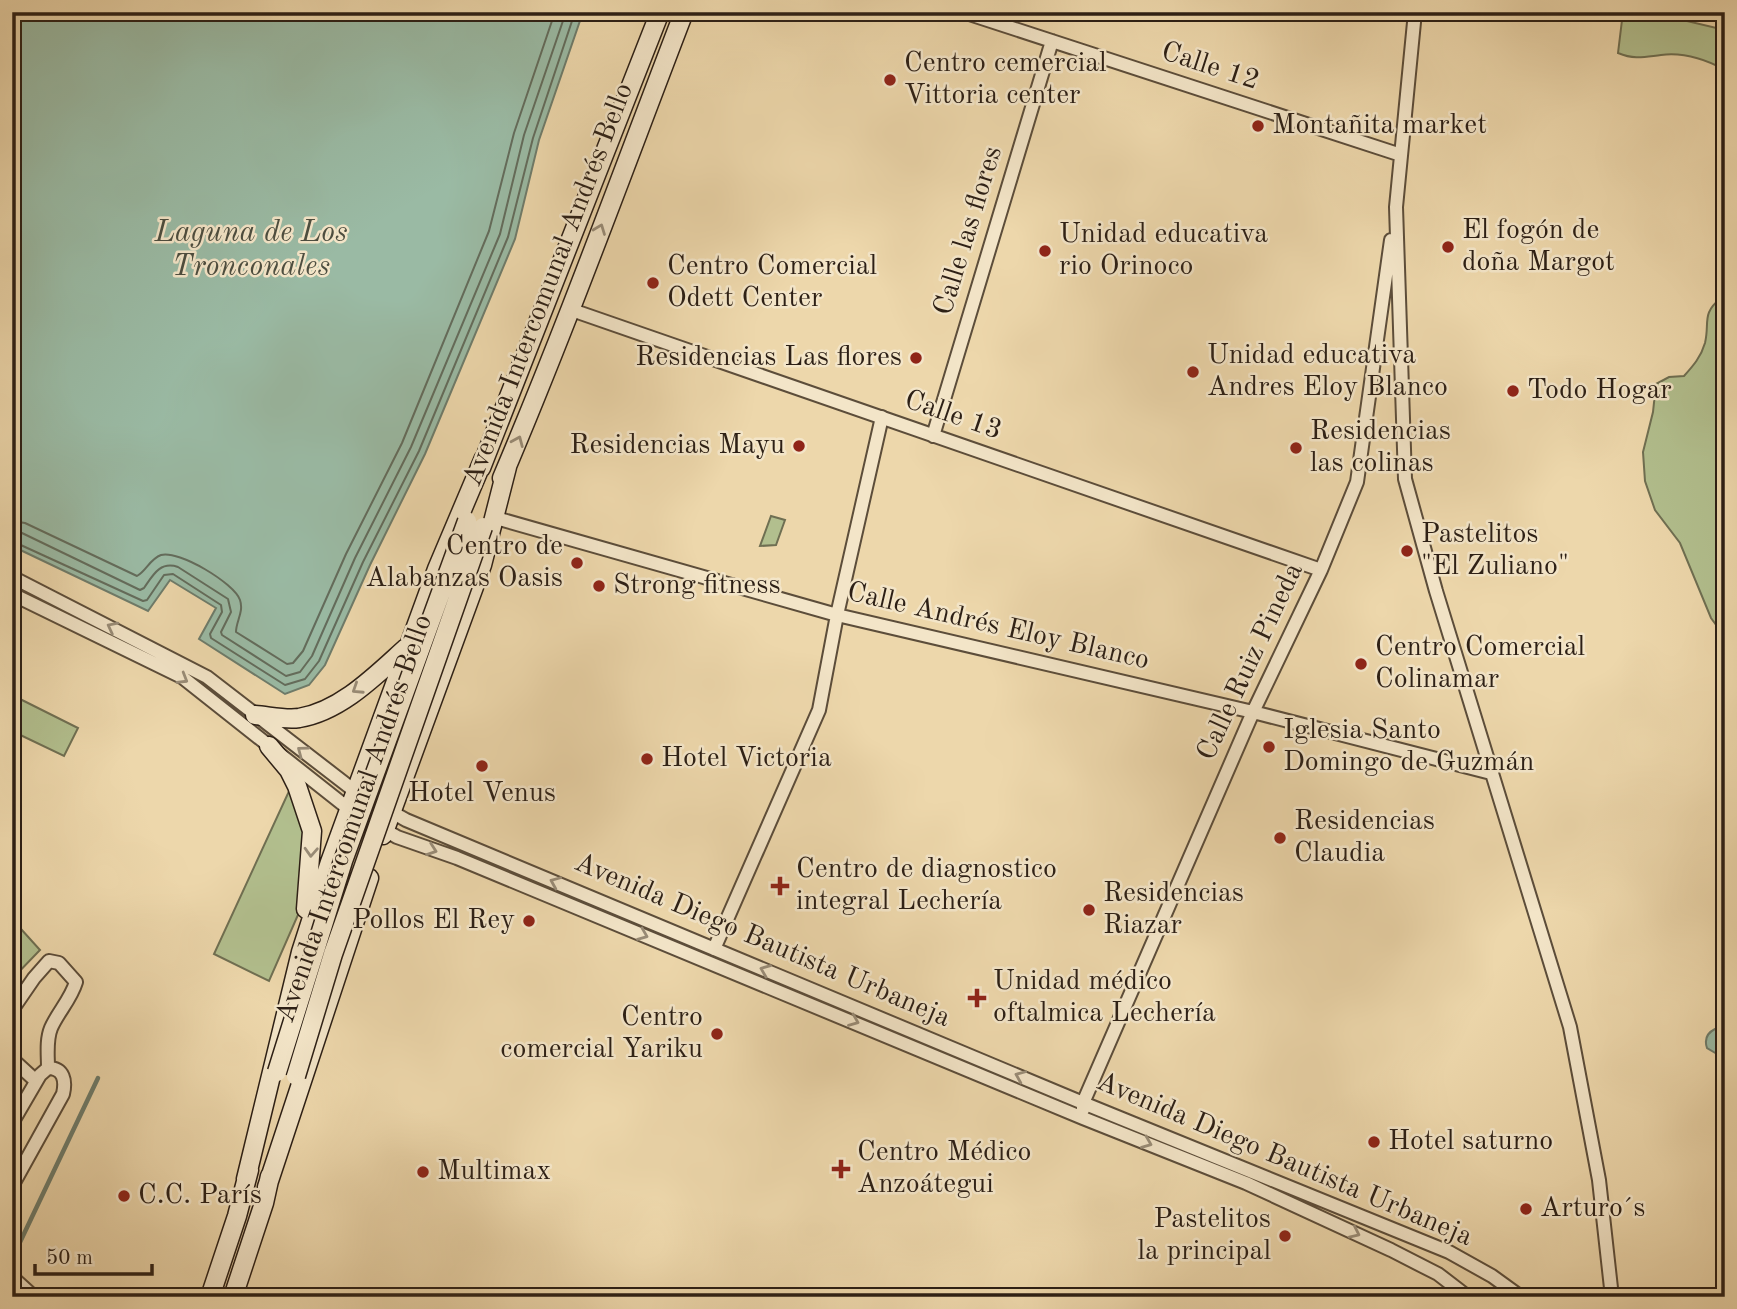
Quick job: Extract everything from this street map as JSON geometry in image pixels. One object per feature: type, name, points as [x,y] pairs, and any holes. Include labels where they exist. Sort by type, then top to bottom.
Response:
[{"type":"main road","name":"Avenida Intercomunal Andrés Bello","points":[[233,1297],[333,954],[482,522],[484,458],[660,12]]},
{"type":"main road","name":"Avenida Intercomunal Andrés Bello","points":[[210,1295],[237,1216],[276,1072],[343,860],[482,522],[541,390],[569,310],[684,12]]},
{"type":"main road","points":[[246,1179],[301,952],[437,569],[484,458]]},
{"type":"main road","points":[[267,1187],[463,622],[482,522]]},
{"type":"main road","points":[[255,715],[298,718],[330,707],[370,680],[409,645]]},
{"type":"main road","points":[[269,746],[289,770],[312,831],[301,952]]},
{"type":"street","name":"Calle 12","points":[[963,12],[1401,155]]},
{"type":"street","points":[[1415,12],[1396,207],[1405,479],[1436,591],[1570,1027],[1599,1180],[1612,1297]]},
{"type":"street","name":"Calle las flores","points":[[933,436],[1052,41]]},
{"type":"street","name":"Calle Ruiz Pineda","points":[[1083,1118],[1083,1103],[1253,712],[1321,570],[1357,482],[1396,207]]},
{"type":"street","name":"Calle 13","points":[[569,310],[1321,570]]},
{"type":"street","points":[[714,949],[819,710],[837,615],[882,417]]},
{"type":"street","name":"Calle Andrés Eloy Blanco","points":[[482,522],[837,615],[1253,712],[1491,773]]},
{"type":"street","name":"Avenida Diego Bautista Urbaneja","points":[[12,577],[207,677],[255,715],[353,801]]},
{"type":"street","name":"Avenida Diego Bautista Urbaneja","points":[[12,594],[182,677],[269,746],[353,801],[457,858],[1083,1118],[1247,1183],[1437,1274],[1468,1297]]},
{"type":"street","name":"Avenida Diego Bautista Urbaneja","points":[[393,824],[714,949],[1449,1252],[1492,1276],[1521,1297]]},
{"type":"street","points":[[12,1010],[49,961],[59,963],[76,982],[48,1037],[48,1068],[12,1123]]},
{"type":"street","points":[[12,1059],[37,1081]]},
{"type":"street","points":[[12,1186],[63,1094],[65,1085],[62,1073],[56,1068],[48,1068]]},
{"type":"street","points":[[1605,1297],[1610,1273]]},
{"type":"street","points":[[17,1281],[34,1297]]},
{"type":"shaded area","points":[[1623,12],[1649,12],[1725,30],[1725,70],[1686,56],[1670,54],[1635,57],[1618,53]]},
{"type":"shaded area","points":[[1721,298],[1725,298],[1725,637],[1711,618],[1680,543],[1655,510],[1645,481],[1643,452],[1653,412],[1656,384],[1669,377],[1684,376],[1694,365],[1705,343],[1708,314]]},
{"type":"shaded area","points":[[771,516],[785,520],[776,545],[760,546]]},
{"type":"shaded area","points":[[16,697],[78,728],[64,756],[12,731],[12,704]]},
{"type":"shaded area","points":[[290,789],[307,831],[301,908],[269,981],[214,954]]},
{"type":"shaded area","points":[[21,929],[40,950],[12,979],[12,937]]},
{"type":"water","name":"Laguna de Los Tronconales","points":[[12,12],[583,12],[539,140],[515,239],[425,454],[370,565],[325,665],[309,685],[285,694],[199,639],[216,608],[170,580],[148,611],[12,546]]},
{"type":"water","points":[[1715,1029],[1725,1032],[1725,1051],[1717,1054],[1707,1048],[1706,1042],[1708,1034]]},
{"type":"waterway","points":[[12,1259],[98,1078]]},
{"type":"place","name":"Centro cemercial Vittoria center","points":[[890,80]]},
{"type":"place","name":"Montañita market","points":[[1258,126]]},
{"type":"place","name":"El fogón de doña Margot","points":[[1448,247]]},
{"type":"place","name":"Unidad educativa rio Orinoco","points":[[1045,251]]},
{"type":"place","name":"Centro Comercial Odett Center","points":[[653,283]]},
{"type":"place","name":"Residencias Las flores","points":[[916,358]]},
{"type":"place","name":"Unidad educativa Andres Eloy Blanco","points":[[1193,372]]},
{"type":"place","name":"Todo Hogar","points":[[1513,391]]},
{"type":"place","name":"Residencias Mayu","points":[[799,446]]},
{"type":"place","name":"Residencias las colinas","points":[[1296,448]]},
{"type":"place","name":"Pastelitos \"El Zuliano\"","points":[[1407,551]]},
{"type":"place","name":"Centro de Alabanzas Oasis","points":[[577,563]]},
{"type":"place","name":"Strong fitness","points":[[599,586]]},
{"type":"place","name":"Centro Comercial Colinamar","points":[[1361,664]]},
{"type":"place","name":"Iglesia Santo Domingo de Guzmán","points":[[1269,747]]},
{"type":"place","name":"Hotel Victoria","points":[[647,759]]},
{"type":"place","name":"Hotel Venus","points":[[482,766]]},
{"type":"place","name":"Residencias Claudia","points":[[1280,838]]},
{"type":"place","name":"Centro de diagnostico integral Lechería","points":[[780,886]]},
{"type":"place","name":"Residencias Riazar","points":[[1089,910]]},
{"type":"place","name":"Pollos El Rey","points":[[529,921]]},
{"type":"place","name":"Unidad médico oftalmica Lechería","points":[[977,998]]},
{"type":"place","name":"Centro comercial Yariku","points":[[717,1034]]},
{"type":"place","name":"Hotel saturno","points":[[1374,1142]]},
{"type":"place","name":"Centro Médico Anzoátegui","points":[[841,1169]]},
{"type":"place","name":"Multimax","points":[[423,1172]]},
{"type":"place","name":"C.C. París","points":[[124,1196]]},
{"type":"place","name":"Arturo´s","points":[[1526,1209]]},
{"type":"place","name":"Pastelitos la principal","points":[[1285,1236]]}]
